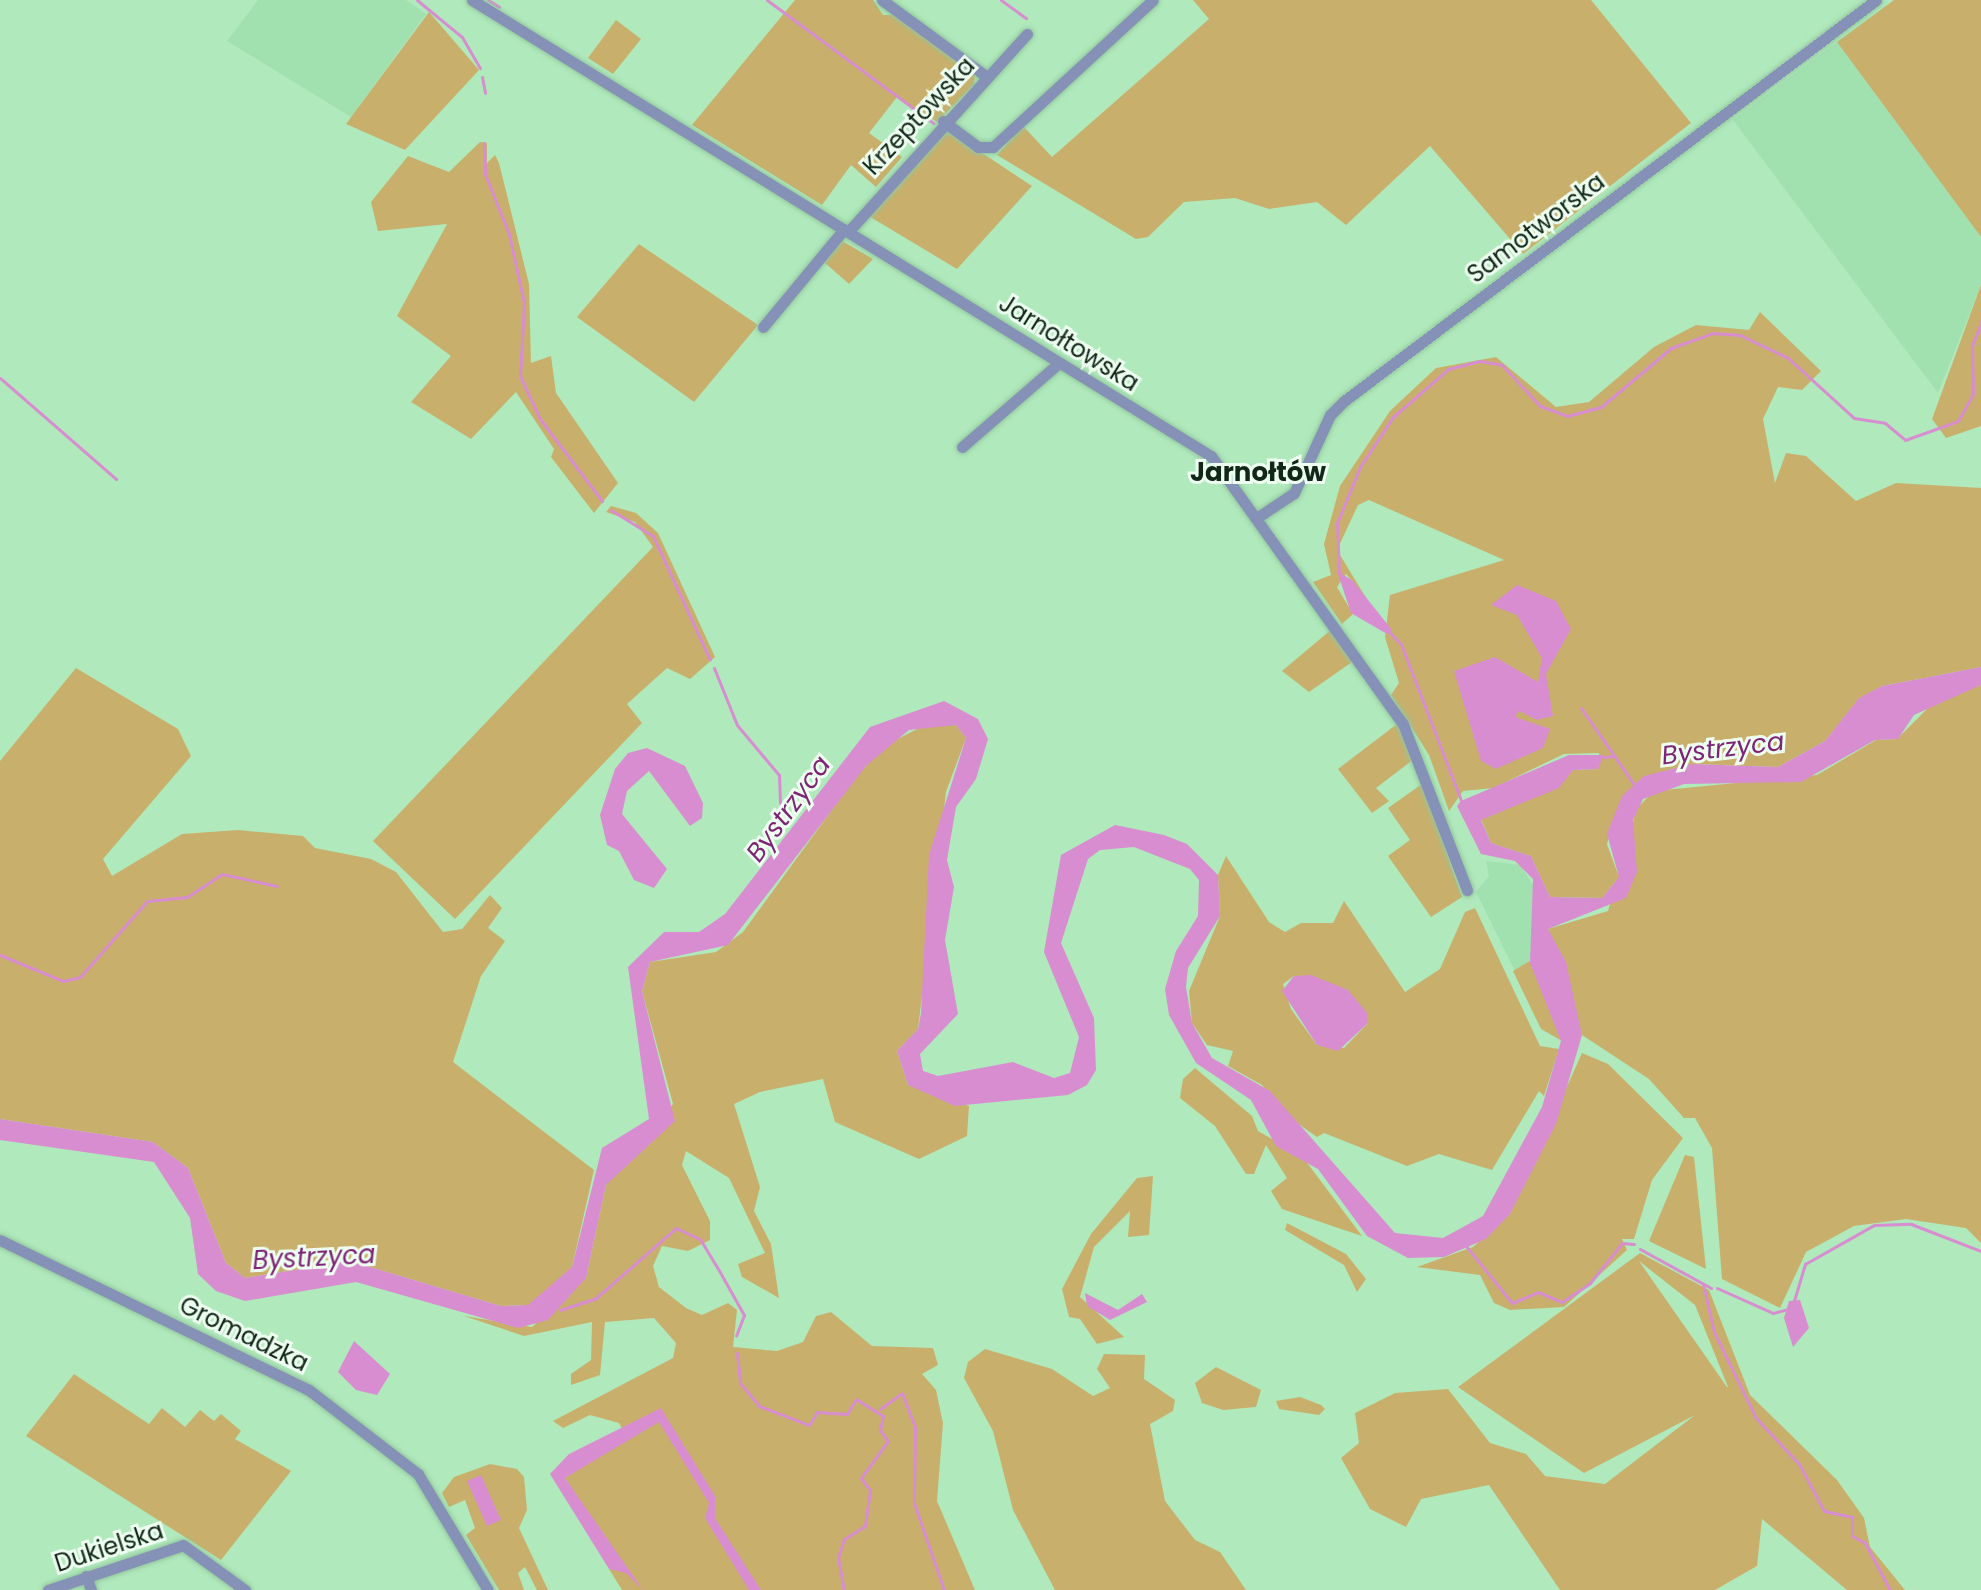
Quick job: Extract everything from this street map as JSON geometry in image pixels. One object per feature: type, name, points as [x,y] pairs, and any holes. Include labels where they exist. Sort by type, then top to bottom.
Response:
[{"type":"street","name":"Jarnołtowska","points":[[472,0],[1200,448],[1258,517],[1403,724],[1467,890]]},
{"type":"street","points":[[882,0],[986,76]]},
{"type":"street","points":[[943,121],[978,147],[993,147],[1153,0]]},
{"type":"street","name":"Samotworska","points":[[1258,517],[1294,493],[1330,415],[1344,401],[1876,0]]},
{"type":"street","name":"Krzeptowska","points":[[763,327],[943,121],[1027,34]]},
{"type":"street","points":[[962,447],[1059,363]]},
{"type":"street","name":"Gromadzka","points":[[0,1240],[309,1390],[418,1474],[488,1590]]},
{"type":"street","name":"Dukielska","points":[[48,1590],[183,1545],[245,1590]]},
{"type":"street","points":[[86,1576],[91,1590]]},
{"type":"shaded area","points":[[258,0],[406,0],[426,14],[351,117],[227,41]]},
{"type":"shaded area","points":[[795,0],[873,0],[883,15],[898,15],[975,74],[974,85],[937,122],[897,97],[869,133],[902,157],[876,187],[851,165],[822,205],[692,125]]},
{"type":"shaded area","points":[[1193,0],[1591,0],[1691,123],[1523,254],[1430,146],[1346,225],[1317,202],[1269,209],[1235,198],[1184,202],[1148,237],[1136,239],[997,155],[1023,126],[1052,157],[1209,19]]},
{"type":"shaded area","points":[[1894,0],[1981,0],[1981,237],[1837,42]]},
{"type":"shaded area","points":[[429,12],[479,70],[405,150],[346,124]]},
{"type":"shaded area","points":[[616,20],[641,39],[613,74],[588,58]]},
{"type":"shaded area","points":[[1837,42],[1981,237],[1981,285],[1938,393],[1733,120]]},
{"type":"shaded area","points":[[943,127],[1032,186],[957,269],[867,215]]},
{"type":"shaded area","points":[[480,142],[487,143],[487,163],[495,155],[499,163],[529,284],[531,363],[551,356],[556,393],[618,483],[594,513],[551,457],[554,449],[516,392],[471,439],[411,402],[451,356],[397,316],[447,224],[378,231],[371,202],[408,156],[449,172]]},
{"type":"shaded area","points":[[842,241],[873,259],[849,284],[824,262]]},
{"type":"shaded area","points":[[639,244],[758,325],[694,402],[577,317]]},
{"type":"shaded area","points":[[1981,285],[1981,426],[1946,438],[1932,419]]},
{"type":"shaded area","points":[[1760,312],[1821,371],[1802,390],[1778,387],[1763,419],[1775,483],[1786,453],[1806,456],[1856,501],[1896,483],[1981,488],[1981,667],[1882,686],[1859,699],[1825,741],[1778,767],[1692,764],[1615,816],[1607,844],[1619,877],[1602,898],[1550,897],[1531,856],[1491,843],[1481,819],[1558,787],[1573,770],[1598,769],[1599,753],[1564,754],[1493,788],[1463,791],[1449,811],[1429,755],[1391,695],[1399,683],[1385,637],[1390,595],[1504,560],[1369,500],[1358,505],[1337,550],[1368,601],[1346,574],[1337,587],[1353,614],[1342,624],[1313,582],[1331,575],[1324,544],[1340,486],[1390,411],[1436,368],[1496,357],[1556,407],[1589,402],[1654,347],[1696,325],[1749,330]]},
{"type":"shaded area","points":[[611,506],[636,513],[658,533],[715,657],[690,679],[667,668],[627,704],[642,723],[455,919],[373,841],[653,547],[635,522],[606,512]]},
{"type":"shaded area","points":[[1337,571],[1353,581],[1392,630],[1387,634],[1351,613]]},
{"type":"shaded area","points":[[1517,585],[1556,601],[1571,629],[1546,674],[1553,716],[1537,720],[1519,711],[1515,717],[1550,729],[1543,748],[1496,769],[1481,761],[1454,671],[1495,657],[1538,682],[1542,658],[1517,615],[1491,605]]},
{"type":"shaded area","points":[[1332,629],[1355,660],[1309,692],[1282,671]]},
{"type":"shaded area","points":[[1981,667],[1981,685],[1914,715],[1898,739],[1875,740],[1801,782],[1684,784],[1643,799],[1633,820],[1637,872],[1626,898],[1548,929],[1566,962],[1582,1035],[1556,1124],[1510,1214],[1486,1239],[1444,1257],[1408,1258],[1367,1236],[1318,1169],[1276,1146],[1251,1100],[1196,1063],[1169,1015],[1165,989],[1176,951],[1198,916],[1199,880],[1190,869],[1134,847],[1100,850],[1088,859],[1061,943],[1094,1018],[1096,1070],[1087,1085],[1068,1095],[955,1106],[908,1085],[897,1051],[918,1029],[921,1013],[929,855],[966,738],[956,725],[909,730],[866,766],[728,945],[650,962],[642,991],[675,1121],[606,1185],[586,1278],[548,1320],[518,1328],[356,1282],[245,1301],[216,1291],[198,1274],[190,1218],[154,1162],[0,1140],[0,1119],[153,1142],[188,1168],[226,1263],[245,1278],[350,1261],[501,1306],[528,1305],[572,1267],[602,1148],[649,1119],[628,967],[664,932],[699,932],[725,914],[870,727],[944,701],[978,719],[988,739],[976,779],[956,807],[947,860],[954,887],[945,940],[958,1014],[920,1054],[923,1071],[938,1076],[1013,1062],[1054,1078],[1070,1073],[1079,1037],[1044,952],[1061,855],[1115,825],[1164,835],[1187,844],[1218,875],[1220,916],[1188,968],[1186,987],[1192,1023],[1212,1058],[1270,1091],[1395,1233],[1443,1238],[1483,1216],[1542,1107],[1561,1041],[1530,963],[1533,879],[1515,861],[1481,854],[1457,806],[1461,801],[1569,755],[1604,755],[1598,769],[1573,770],[1559,788],[1481,820],[1491,843],[1531,856],[1550,897],[1602,898],[1619,877],[1607,834],[1622,796],[1644,776],[1692,764],[1778,767],[1825,741],[1859,698],[1882,686]]},
{"type":"shaded area","points":[[76,668],[178,729],[191,756],[103,859],[112,876],[182,834],[238,830],[303,836],[315,848],[371,859],[396,872],[443,932],[462,929],[490,895],[502,908],[488,928],[505,941],[481,976],[453,1062],[594,1170],[572,1267],[558,1286],[528,1305],[501,1306],[350,1261],[245,1278],[226,1263],[188,1168],[153,1142],[0,1119],[0,761]]},
{"type":"shaded area","points":[[1981,685],[1981,1243],[1966,1228],[1906,1219],[1854,1226],[1806,1252],[1780,1308],[1722,1279],[1712,1148],[1695,1118],[1684,1118],[1649,1079],[1582,1035],[1548,929],[1608,911],[1637,808],[1654,791],[1817,775],[1876,740],[1897,739],[1933,703]]},
{"type":"shaded area","points":[[1397,724],[1414,759],[1376,788],[1389,801],[1372,813],[1338,769]]},
{"type":"shaded area","points":[[925,725],[956,725],[966,738],[946,792],[918,1029],[897,1051],[908,1085],[969,1106],[967,1136],[919,1159],[835,1122],[823,1079],[760,1092],[734,1104],[760,1187],[754,1211],[771,1244],[779,1298],[742,1277],[738,1264],[765,1253],[729,1178],[686,1151],[682,1165],[710,1221],[710,1240],[688,1251],[662,1246],[653,1266],[659,1287],[686,1308],[702,1315],[728,1303],[737,1310],[733,1347],[777,1351],[803,1342],[816,1316],[831,1312],[872,1346],[933,1348],[938,1365],[922,1374],[936,1390],[943,1423],[937,1501],[975,1590],[622,1590],[609,1569],[617,1558],[565,1478],[627,1438],[619,1423],[590,1415],[563,1428],[553,1421],[673,1358],[676,1343],[654,1318],[605,1322],[600,1375],[571,1385],[571,1374],[591,1360],[592,1322],[524,1336],[464,1316],[532,1327],[586,1278],[606,1185],[673,1104],[642,991],[650,962],[716,952],[743,932],[858,774],[888,744]]},
{"type":"shaded area","points":[[647,748],[685,766],[703,803],[702,818],[690,826],[649,771],[627,791],[622,814],[667,869],[654,888],[634,880],[619,851],[607,845],[600,815],[615,769],[628,753]]},
{"type":"shaded area","points":[[1422,784],[1462,897],[1431,917],[1388,856],[1410,840],[1388,808]]},
{"type":"shaded area","points":[[1226,856],[1269,922],[1285,932],[1301,923],[1333,923],[1344,901],[1405,992],[1440,969],[1465,912],[1475,908],[1540,1046],[1559,1049],[1544,1096],[1539,1091],[1492,1170],[1439,1154],[1407,1166],[1324,1133],[1317,1137],[1283,1113],[1262,1085],[1228,1066],[1233,1051],[1207,1045],[1192,1023],[1189,991],[1220,916],[1218,875]],"holes":[[[1294,976],[1348,990],[1368,1023],[1344,1048],[1317,1045],[1291,1009],[1283,984]]]},
{"type":"shaded area","points":[[1486,861],[1520,865],[1537,891],[1530,963],[1515,971],[1476,892],[1489,876]]},
{"type":"shaded area","points":[[1533,959],[1562,1028],[1562,1041],[1541,1029],[1513,971]]},
{"type":"shaded area","points":[[1311,975],[1348,990],[1367,1013],[1368,1023],[1338,1051],[1317,1045],[1282,991],[1294,976]]},
{"type":"shaded area","points":[[1582,1053],[1608,1064],[1683,1138],[1652,1180],[1634,1239],[1622,1239],[1627,1250],[1564,1307],[1510,1310],[1494,1303],[1480,1275],[1417,1267],[1473,1247],[1510,1214]]},
{"type":"shaded area","points":[[1195,1068],[1252,1116],[1258,1131],[1302,1156],[1362,1236],[1282,1209],[1271,1191],[1287,1178],[1266,1145],[1254,1174],[1246,1174],[1215,1126],[1180,1098],[1183,1079]]},
{"type":"shaded area","points":[[1685,1155],[1694,1157],[1706,1269],[1649,1241]]},
{"type":"shaded area","points":[[1153,1176],[1149,1235],[1128,1237],[1130,1211],[1094,1247],[1080,1297],[1124,1337],[1097,1344],[1080,1319],[1069,1317],[1062,1289],[1091,1234],[1137,1178]]},
{"type":"shaded area","points":[[1287,1223],[1346,1254],[1366,1279],[1357,1292],[1344,1265],[1285,1230]]},
{"type":"shaded area","points":[[1640,1253],[1709,1290],[1750,1395],[1837,1480],[1864,1518],[1870,1547],[1905,1590],[1847,1590],[1762,1519],[1757,1566],[1715,1590],[1560,1590],[1489,1485],[1421,1499],[1406,1527],[1370,1509],[1341,1458],[1359,1443],[1355,1413],[1395,1393],[1448,1389],[1490,1443],[1526,1454],[1545,1476],[1605,1484],[1695,1415],[1584,1473],[1458,1387]],"holes":[[[1639,1261],[1695,1305],[1728,1387]]]},
{"type":"shaded area","points":[[1085,1293],[1118,1310],[1142,1294],[1147,1302],[1110,1320],[1087,1306]]},
{"type":"shaded area","points":[[1800,1300],[1809,1328],[1793,1347],[1784,1318],[1789,1301]]},
{"type":"shaded area","points":[[354,1341],[390,1374],[377,1395],[356,1390],[338,1372]]},
{"type":"shaded area","points":[[985,1349],[1052,1369],[1093,1396],[1110,1388],[1097,1369],[1104,1354],[1145,1355],[1144,1379],[1175,1400],[1173,1411],[1150,1424],[1165,1501],[1195,1540],[1220,1552],[1246,1590],[1055,1590],[1013,1510],[993,1431],[964,1378],[968,1362]]},
{"type":"shaded area","points":[[1216,1367],[1261,1390],[1256,1407],[1223,1410],[1202,1403],[1195,1383]]},
{"type":"shaded area","points":[[74,1374],[149,1424],[162,1408],[185,1427],[200,1410],[214,1421],[221,1414],[241,1431],[235,1439],[291,1471],[221,1560],[26,1436]]},
{"type":"shaded area","points":[[1300,1397],[1325,1409],[1319,1415],[1279,1409],[1276,1401]]},
{"type":"shaded area","points":[[661,1408],[715,1496],[715,1518],[761,1590],[749,1590],[705,1518],[709,1503],[659,1422],[565,1478],[643,1590],[626,1573],[609,1569],[550,1474],[569,1454]]},
{"type":"shaded area","points":[[490,1464],[517,1469],[524,1477],[527,1510],[519,1528],[548,1590],[537,1590],[525,1567],[518,1573],[524,1590],[499,1590],[466,1535],[475,1528],[465,1500],[449,1507],[442,1493],[454,1477]]},
{"type":"shaded area","points":[[481,1475],[501,1520],[487,1526],[467,1481]]},
{"type":"waterway","points":[[417,0],[462,37],[480,68]]},
{"type":"waterway","points":[[488,0],[499,7]]},
{"type":"waterway","points":[[767,0],[933,123]]},
{"type":"waterway","points":[[1001,0],[1026,18]]},
{"type":"waterway","points":[[482,77],[485,93]]},
{"type":"waterway","points":[[484,143],[485,174],[509,234],[524,303],[520,376],[540,419],[602,501]]},
{"type":"waterway","points":[[1339,573],[1337,523],[1360,467],[1393,417],[1448,369],[1480,361],[1502,365],[1540,406],[1567,416],[1601,407],[1671,348],[1713,333],[1740,335],[1788,358],[1854,418],[1885,423],[1905,440],[1958,421],[1973,394],[1972,346],[1981,322]]},
{"type":"waterway","points":[[0,378],[116,479]]},
{"type":"waterway","points":[[611,510],[653,536],[710,660]]},
{"type":"waterway","points":[[1389,632],[1401,644],[1462,803]]},
{"type":"waterway","name":"Bystrzyca","points":[[714,668],[737,725],[779,775],[780,802],[791,821]]},
{"type":"waterway","points":[[1581,708],[1636,787]]},
{"type":"waterway","points":[[1604,757],[1614,756]]},
{"type":"waterway","points":[[0,955],[63,981],[80,977],[147,901],[187,897],[222,874],[277,886]]},
{"type":"waterway","points":[[1793,1304],[1805,1264],[1874,1225],[1911,1224],[1981,1251]]},
{"type":"waterway","points":[[560,1310],[596,1298],[676,1228],[700,1239],[744,1315],[736,1336]]},
{"type":"waterway","points":[[1466,1246],[1512,1303],[1538,1292],[1562,1302],[1590,1283],[1622,1243],[1634,1244]]},
{"type":"waterway","points":[[1640,1249],[1711,1288]]},
{"type":"waterway","points":[[1703,1284],[1714,1332],[1756,1418],[1799,1464],[1824,1511],[1852,1517],[1852,1536],[1865,1543],[1890,1590]]},
{"type":"waterway","points":[[1717,1288],[1773,1313],[1788,1309]]},
{"type":"waterway","points":[[737,1353],[740,1383],[759,1406],[809,1425],[817,1412],[847,1414],[856,1399],[883,1416],[880,1430],[888,1441],[861,1478],[870,1490],[865,1526],[844,1539],[838,1557],[844,1590]]},
{"type":"waterway","points":[[880,1409],[902,1393],[915,1427],[914,1503],[944,1590]]},
{"type":"district","name":"Jarnołtów","points":[[1258,473]]}]
